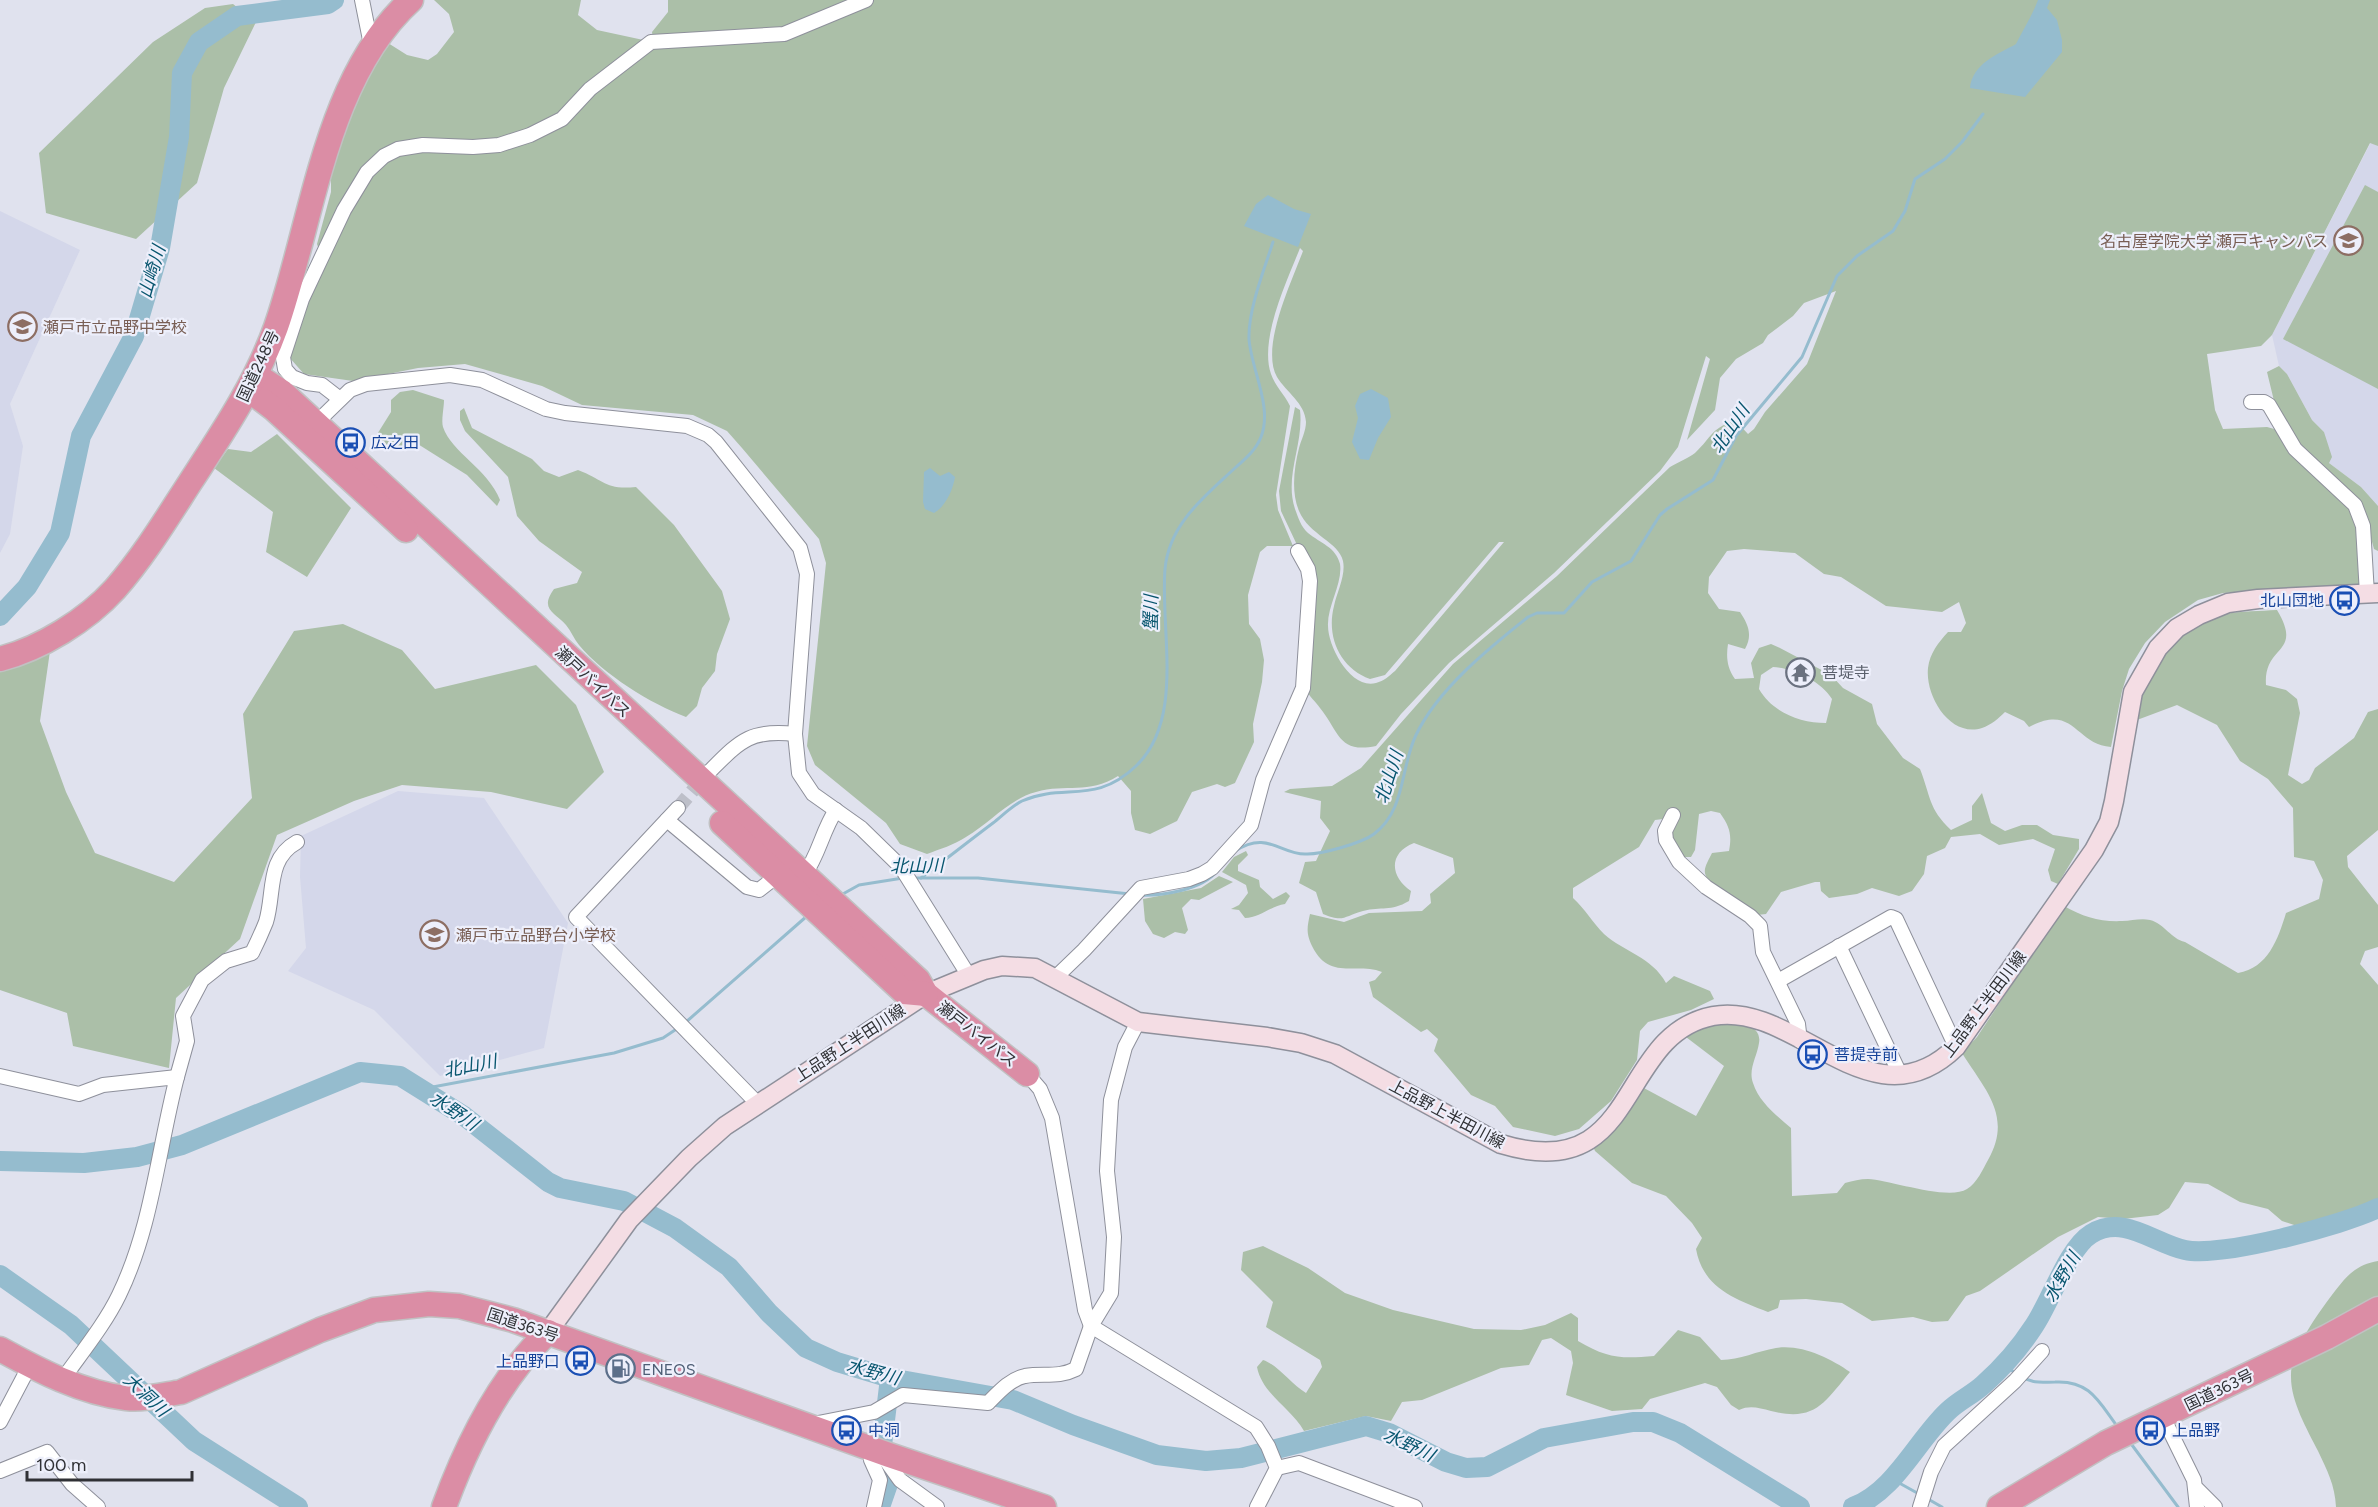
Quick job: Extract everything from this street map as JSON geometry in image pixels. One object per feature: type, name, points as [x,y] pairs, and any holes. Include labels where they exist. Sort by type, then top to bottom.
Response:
[{"type":"highway","name":"国道248号","points":[[0,659],[40,643],[84,616],[114,590],[153,540],[253,383],[276,327],[338,117],[371,45],[411,0]]},
{"type":"highway","name":"瀬戸バイパス","points":[[253,383],[282,392],[809,888],[833,914],[918,980],[926,994],[1027,1074]]},
{"type":"highway","name":"瀬戸バイパス","points":[[253,383],[274,409],[629,734],[777,876],[809,888]]},
{"type":"highway","name":"国道363号","points":[[0,1349],[30,1365],[97,1391],[128,1398],[159,1396],[181,1392],[347,1319],[401,1305],[459,1306],[548,1332],[805,1426],[1044,1507]]},
{"type":"highway","name":"国道363号","points":[[1999,1507],[2064,1467],[2123,1435],[2163,1418],[2327,1337],[2378,1309]]},
{"type":"highway","points":[[444,1507],[461,1463],[499,1394],[527,1352],[548,1332]]},
{"type":"highway","points":[[459,1507],[492,1433],[537,1357],[548,1332]]},
{"type":"street","points":[[362,0],[371,45]]},
{"type":"street","points":[[340,399],[322,385],[307,384],[292,377],[285,369],[283,357],[302,299],[344,210],[367,172],[384,156],[398,149],[423,145],[473,147],[499,145],[530,135],[562,119],[591,89],[651,42],[784,34],[866,0]]},
{"type":"street","points":[[315,424],[350,390],[366,384],[467,376],[546,409],[687,426],[708,435],[794,538],[804,561],[806,588],[795,734],[796,761],[805,784],[813,794],[861,828],[901,867],[969,976]]},
{"type":"street","points":[[2251,402],[2264,402],[2269,405],[2295,449],[2355,505],[2363,526],[2372,594]]},
{"type":"street","points":[[1056,977],[1131,901],[1140,888],[1189,879],[1202,874],[1212,868],[1251,825],[1263,780],[1303,688],[1310,581],[1308,569],[1298,551]]},
{"type":"street","name":"上品野上半田川線","points":[[548,1332],[629,1220],[654,1193],[725,1126],[757,1102],[926,994],[969,976],[1002,966],[1035,968],[1138,1022],[1301,1043],[1335,1054],[1501,1144],[1543,1152],[1578,1145],[1601,1132],[1616,1116],[1666,1041],[1679,1029],[1699,1019],[1720,1015],[1750,1018],[1853,1066],[1872,1071],[1900,1074],[1920,1070],[1940,1062],[1956,1047],[2094,850],[2109,822],[2133,692],[2158,648],[2177,628],[2199,615],[2228,603],[2258,599],[2372,594]]},
{"type":"street","points":[[710,771],[745,738],[768,733],[795,734]]},
{"type":"street","points":[[678,808],[576,917],[672,1012],[757,1102]]},
{"type":"street","points":[[809,888],[813,863],[826,825],[836,810]]},
{"type":"street","points":[[1672,815],[1665,831],[1669,848],[1706,888],[1757,922],[1763,952],[1798,1024],[1800,1041]]},
{"type":"street","points":[[667,820],[747,887],[759,890],[777,876]]},
{"type":"street","points":[[63,1379],[118,1296],[132,1264],[157,1175],[164,1125],[187,1041],[183,1016],[202,980],[226,961],[252,952],[266,921],[273,876],[284,850],[297,842]]},
{"type":"street","points":[[1778,981],[1891,917],[1896,920],[1956,1047]]},
{"type":"street","points":[[1839,946],[1900,1074]]},
{"type":"street","points":[[805,1426],[873,1412],[903,1395],[988,1403],[1009,1383],[1024,1376],[1063,1376],[1076,1369],[1091,1326],[1111,1293],[1114,1237],[1107,1171],[1111,1100],[1125,1047],[1138,1022]]},
{"type":"street","points":[[1027,1074],[1040,1089],[1052,1118],[1085,1310],[1091,1326],[1122,1347],[1239,1414],[1256,1427],[1269,1446],[1277,1466],[1257,1507]]},
{"type":"street","points":[[0,1076],[79,1094],[103,1085],[177,1077]]},
{"type":"street","points":[[1922,1500],[1937,1456],[1944,1446],[2015,1381],[2042,1351]]},
{"type":"street","points":[[0,1422],[30,1365]]},
{"type":"street","points":[[2163,1418],[2197,1489],[2215,1507]]},
{"type":"street","points":[[0,1471],[47,1452],[72,1484],[98,1507]]},
{"type":"street","points":[[874,1507],[880,1480],[871,1460],[880,1452],[900,1480],[937,1507]]},
{"type":"street","points":[[1277,1466],[1299,1463],[1415,1507]]},
{"type":"street","points":[[2197,1489],[2197,1507]]},
{"type":"shaded area","points":[[2038,0],[2050,0],[2047,8],[2057,20],[2062,40],[2062,52],[2025,97],[1970,88],[1981,66],[2016,44]]},
{"type":"shaded area","name":"名古屋学院大学 瀬戸キャンパス","points":[[2371,142],[2378,146],[2378,506],[2361,487],[2329,463],[2324,432],[2312,420],[2287,374],[2279,366],[2272,335]]},
{"type":"shaded area","points":[[1268,195],[1294,209],[1311,214],[1298,247],[1244,226],[1256,204]]},
{"type":"shaded area","name":"瀬戸市立品野中学校","points":[[0,211],[80,250],[10,404],[23,446],[10,534],[0,553]]},
{"type":"shaded area","points":[[1371,389],[1388,398],[1391,417],[1378,438],[1369,460],[1360,459],[1352,442],[1358,418],[1355,406],[1360,394]]},
{"type":"shaded area","points":[[930,468],[940,476],[949,472],[955,477],[948,498],[934,513],[925,509],[923,502],[924,472]]},
{"type":"shaded area","name":"瀬戸市立品野台小学校","points":[[398,791],[484,798],[568,923],[544,1048],[440,1076],[374,1010],[288,971],[306,948],[300,877],[301,836]]},
{"type":"green space","points":[[434,0],[581,0],[578,15],[597,30],[648,41],[562,117],[498,143],[382,155],[319,250],[317,244],[331,192],[331,173],[345,126],[374,64],[388,43],[407,55],[428,60],[437,54],[454,32],[449,14]]},
{"type":"green space","points":[[668,0],[856,0],[793,29],[653,39],[652,32],[668,12]]},
{"type":"green space","points":[[871,0],[2378,0],[2378,146],[2370,143],[2272,335],[2261,346],[2207,354],[2215,410],[2223,429],[2267,427],[2278,430],[2349,505],[2358,525],[2362,584],[2223,593],[2198,600],[2165,622],[2145,643],[2129,669],[2122,691],[2111,747],[2099,745],[2066,722],[2056,720],[2044,721],[2029,727],[2024,721],[2005,712],[1982,728],[1960,727],[1950,721],[1935,702],[1928,679],[1928,668],[1933,653],[1944,636],[1948,632],[1961,632],[1966,623],[1959,602],[1942,612],[1886,606],[1841,577],[1824,574],[1795,553],[1744,549],[1727,551],[1709,577],[1708,593],[1719,609],[1740,612],[1747,625],[1749,639],[1745,649],[1728,644],[1728,662],[1735,679],[1754,678],[1751,663],[1759,648],[1771,644],[1780,648],[1831,675],[1843,688],[1872,704],[1877,724],[1903,758],[1920,769],[1934,808],[1951,830],[1972,820],[1972,806],[1982,793],[1991,823],[2005,831],[2022,825],[2037,825],[2053,835],[2079,839],[2079,849],[2058,884],[2051,881],[2048,870],[2055,849],[2033,839],[1999,845],[1980,834],[1951,837],[1945,848],[1927,856],[1924,874],[1912,891],[1899,896],[1872,888],[1857,894],[1829,898],[1821,891],[1820,882],[1815,882],[1781,892],[1766,914],[1757,915],[1721,894],[1705,873],[1706,864],[1712,853],[1729,851],[1729,831],[1720,813],[1711,811],[1699,814],[1695,850],[1691,857],[1684,857],[1673,842],[1671,813],[1663,819],[1655,820],[1639,847],[1573,888],[1573,898],[1604,934],[1646,961],[1666,983],[1674,976],[1710,991],[1714,999],[1691,1010],[1648,1022],[1640,1031],[1637,1060],[1611,1101],[1579,1129],[1555,1136],[1513,1127],[1495,1106],[1471,1095],[1434,1051],[1438,1039],[1427,1029],[1421,1032],[1373,997],[1369,982],[1375,980],[1382,972],[1372,969],[1335,967],[1326,963],[1312,946],[1308,934],[1310,914],[1344,922],[1369,913],[1422,911],[1431,903],[1430,894],[1455,873],[1453,858],[1414,843],[1400,853],[1395,866],[1399,879],[1411,891],[1409,901],[1391,908],[1363,911],[1344,918],[1323,914],[1316,892],[1299,883],[1305,862],[1316,861],[1330,831],[1320,818],[1321,801],[1284,792],[1290,789],[1332,786],[1361,768],[1453,664],[1557,576],[1670,467],[1690,457],[1715,431],[1726,424],[1735,420],[1748,434],[1754,429],[1765,412],[1807,364],[1836,291],[1804,303],[1793,316],[1768,335],[1763,343],[1736,359],[1720,378],[1715,410],[1687,440],[1710,359],[1706,356],[1678,447],[1660,471],[1554,573],[1449,663],[1401,714],[1376,746],[1363,748],[1354,747],[1341,739],[1305,689],[1314,581],[1281,511],[1279,491],[1295,407],[1300,410],[1300,423],[1292,497],[1300,522],[1306,531],[1331,549],[1338,558],[1340,571],[1328,618],[1329,635],[1343,665],[1358,680],[1376,683],[1395,671],[1504,542],[1499,542],[1385,675],[1370,679],[1360,674],[1343,659],[1334,640],[1332,618],[1341,584],[1343,561],[1336,549],[1304,519],[1296,504],[1294,480],[1297,456],[1306,425],[1305,415],[1299,403],[1277,377],[1273,364],[1272,349],[1275,332],[1285,296],[1303,251],[1300,248],[1271,327],[1268,360],[1271,374],[1290,406],[1276,495],[1278,510],[1293,546],[1267,546],[1260,552],[1248,595],[1249,624],[1260,639],[1264,660],[1253,724],[1254,742],[1235,783],[1225,787],[1217,784],[1192,792],[1177,821],[1150,834],[1135,830],[1131,813],[1131,791],[1118,776],[1107,782],[1087,787],[1057,788],[1036,792],[1017,800],[961,840],[927,854],[900,844],[886,823],[815,765],[807,746],[826,563],[819,539],[727,431],[693,415],[582,405],[542,386],[465,364],[418,368],[353,381],[304,374],[289,357],[304,300],[366,176],[395,153],[532,136],[651,44],[751,40]],"holes":[[[1773,667],[1814,681],[1827,692],[1832,699],[1826,723],[1806,721],[1788,715],[1771,704],[1765,697],[1759,689],[1761,675]]]},
{"type":"green space","points":[[233,4],[256,22],[224,88],[197,183],[136,239],[46,213],[39,153],[153,42],[205,8]]},
{"type":"green space","points":[[2365,185],[2378,192],[2378,389],[2283,339]]},
{"type":"green space","points":[[2279,366],[2287,374],[2312,420],[2324,432],[2332,457],[2329,463],[2361,487],[2378,506],[2378,551],[2374,549],[2365,516],[2298,447],[2275,405],[2267,372]]},
{"type":"green space","points":[[413,390],[444,400],[442,424],[447,436],[487,479],[500,500],[497,506],[467,475],[413,441],[404,447],[387,448],[376,436],[391,412],[391,400],[400,392]]},
{"type":"green space","points":[[464,408],[472,428],[532,459],[544,471],[559,477],[578,470],[611,486],[636,487],[674,525],[722,591],[730,619],[717,654],[715,671],[702,688],[697,706],[686,717],[643,696],[601,667],[579,645],[566,625],[550,610],[548,602],[554,589],[577,583],[582,572],[539,541],[517,516],[508,477],[465,431],[460,420],[460,411]]},
{"type":"green space","points":[[277,434],[351,508],[307,577],[266,552],[273,512],[214,468],[228,449],[251,452]]},
{"type":"green space","points":[[2277,610],[2284,624],[2285,643],[2270,662],[2266,685],[2286,690],[2297,699],[2300,713],[2288,775],[2302,784],[2309,780],[2315,768],[2354,738],[2368,712],[2378,709],[2378,830],[2347,856],[2348,867],[2378,905],[2378,947],[2365,951],[2360,964],[2378,985],[2378,1203],[2303,1228],[2282,1221],[2268,1209],[2240,1202],[2208,1184],[2185,1182],[2169,1208],[2158,1215],[2123,1219],[2098,1217],[2058,1237],[1980,1291],[1966,1296],[1948,1321],[1932,1322],[1913,1317],[1872,1321],[1842,1303],[1806,1299],[1780,1300],[1778,1308],[1768,1312],[1733,1297],[1713,1283],[1700,1262],[1696,1249],[1702,1238],[1692,1223],[1666,1196],[1632,1183],[1595,1151],[1593,1146],[1624,1119],[1642,1087],[1696,1116],[1724,1066],[1682,1034],[1723,1021],[1744,1024],[1756,1031],[1759,1043],[1752,1068],[1752,1078],[1764,1102],[1791,1128],[1792,1196],[1837,1193],[1845,1183],[1868,1179],[1933,1191],[1958,1192],[1971,1186],[1979,1176],[1995,1144],[1998,1130],[1993,1104],[1962,1053],[1977,1037],[2064,906],[2099,920],[2150,920],[2176,938],[2238,973],[2248,970],[2264,959],[2275,942],[2286,913],[2319,899],[2323,880],[2314,861],[2294,857],[2293,808],[2268,779],[2240,761],[2217,725],[2177,705],[2137,720],[2135,717],[2139,699],[2154,666],[2177,639],[2191,628],[2225,614]]},
{"type":"green space","points":[[343,624],[402,650],[435,689],[536,665],[576,705],[604,772],[567,809],[491,792],[402,785],[354,801],[277,835],[240,939],[176,998],[169,1068],[73,1046],[67,1013],[0,990],[0,669],[50,651],[40,721],[66,792],[95,853],[174,882],[252,798],[243,714],[294,631]]},
{"type":"green space","points":[[1246,851],[1248,855],[1238,865],[1238,871],[1259,880],[1260,887],[1273,899],[1286,892],[1290,896],[1285,904],[1245,918],[1239,910],[1231,909],[1239,905],[1248,893],[1246,885],[1222,872],[1234,857]]},
{"type":"green space","points":[[1219,876],[1233,882],[1199,900],[1191,899],[1182,908],[1188,930],[1185,934],[1175,932],[1164,938],[1153,934],[1145,921],[1143,899],[1201,888]]},
{"type":"green space","points":[[1263,1246],[1308,1268],[1345,1293],[1393,1310],[1474,1329],[1521,1330],[1545,1325],[1571,1313],[1578,1318],[1578,1341],[1597,1351],[1614,1356],[1654,1356],[1678,1330],[1700,1337],[1721,1360],[1786,1347],[1805,1350],[1824,1357],[1850,1372],[1825,1401],[1808,1412],[1798,1414],[1755,1408],[1739,1410],[1731,1405],[1717,1387],[1705,1383],[1650,1399],[1642,1409],[1612,1411],[1566,1395],[1573,1363],[1571,1351],[1551,1338],[1542,1340],[1529,1365],[1501,1368],[1422,1400],[1402,1402],[1391,1421],[1366,1416],[1304,1431],[1265,1385],[1257,1367],[1263,1360],[1269,1362],[1306,1393],[1322,1367],[1320,1360],[1266,1327],[1273,1302],[1241,1270],[1243,1252]]},
{"type":"green space","points":[[2378,1261],[2378,1507],[2336,1507],[2330,1478],[2297,1406],[2292,1386],[2292,1368],[2303,1338],[2337,1288],[2361,1266]]},
{"type":"waterway","name":"山崎川","points":[[0,616],[27,587],[60,533],[81,436],[134,336],[160,248],[179,137],[182,73],[199,42],[237,16],[328,4],[334,0]]},
{"type":"waterway","name":"北山川","points":[[1235,851],[1246,845],[1265,843],[1296,853],[1320,853],[1341,848],[1374,834],[1392,813],[1416,735],[1437,702],[1466,670],[1528,617],[1537,613],[1564,613],[1592,582],[1631,561],[1660,515],[1713,480],[1736,436],[1802,357],[1837,276],[1857,256],[1893,231],[1905,211],[1915,179],[1945,159],[1962,142],[1983,114]]},
{"type":"waterway","name":"蟹川","points":[[921,878],[1018,803],[1052,793],[1093,790],[1107,786],[1136,766],[1151,747],[1160,724],[1165,699],[1167,673],[1165,569],[1173,538],[1190,512],[1253,450],[1259,442],[1264,425],[1263,401],[1251,351],[1249,328],[1257,290],[1273,242]]},
{"type":"waterway","name":"北山川","points":[[1139,895],[1170,893],[1192,887],[1210,878],[1217,871]]},
{"type":"waterway","name":"北山川","points":[[841,895],[859,885],[903,878]]},
{"type":"waterway","name":"北山川","points":[[912,878],[978,878],[1130,894]]},
{"type":"waterway","name":"北山川","points":[[686,1022],[807,916]]},
{"type":"waterway","name":"北山川","points":[[422,1089],[614,1053],[663,1038],[678,1028]]},
{"type":"waterway","name":"水野川","points":[[0,1161],[84,1163],[137,1157],[182,1145],[360,1072],[400,1076],[464,1116],[548,1182],[560,1188],[624,1201],[675,1228],[729,1267],[769,1313],[806,1348],[837,1362],[890,1378],[1013,1400],[1073,1425],[1157,1455],[1206,1461],[1241,1458],[1366,1426],[1389,1433],[1446,1462],[1466,1468],[1487,1467],[1544,1438],[1633,1422],[1653,1422],[1680,1433],[1800,1507]]},
{"type":"waterway","name":"水野川","points":[[1853,1507],[1868,1500],[1881,1490],[1947,1412],[1997,1372],[2029,1334],[2067,1263],[2091,1234],[2103,1229],[2127,1228],[2185,1250],[2225,1249],[2311,1231],[2378,1208]]},
{"type":"waterway","name":"大洞川","points":[[0,1275],[71,1325],[194,1441],[298,1507]]},
{"type":"waterway","points":[[2002,1364],[2017,1374]]},
{"type":"waterway","points":[[2022,1377],[2038,1382],[2067,1382],[2085,1389],[2099,1401],[2117,1426]]},
{"type":"waterway","points":[[880,1507],[889,1481],[880,1462],[890,1378]]},
{"type":"waterway","points":[[2129,1441],[2178,1507]]},
{"type":"waterway","points":[[1892,1479],[1919,1494]]},
{"type":"waterway","points":[[1928,1499],[1942,1507]]},
{"type":"tunnel","points":[[678,808],[706,775]]},
{"type":"place","name":"名古屋学院大学 瀬戸キャンパス","points":[[2349,241]]},
{"type":"place","name":"瀬戸市立品野中学校","points":[[22,327]]},
{"type":"place","name":"広之田","points":[[350,442]]},
{"type":"place","name":"北山団地","points":[[2345,600]]},
{"type":"place","name":"菩堤寺","points":[[1801,672]]},
{"type":"place","name":"瀬戸市立品野台小学校","points":[[435,935]]},
{"type":"place","name":"菩提寺前","points":[[1813,1054]]},
{"type":"place","name":"上品野口","points":[[581,1361]]},
{"type":"place","name":"ENEOS","points":[[621,1369]]},
{"type":"place","name":"中洞","points":[[847,1430]]},
{"type":"place","name":"上品野","points":[[2151,1430]]}]
